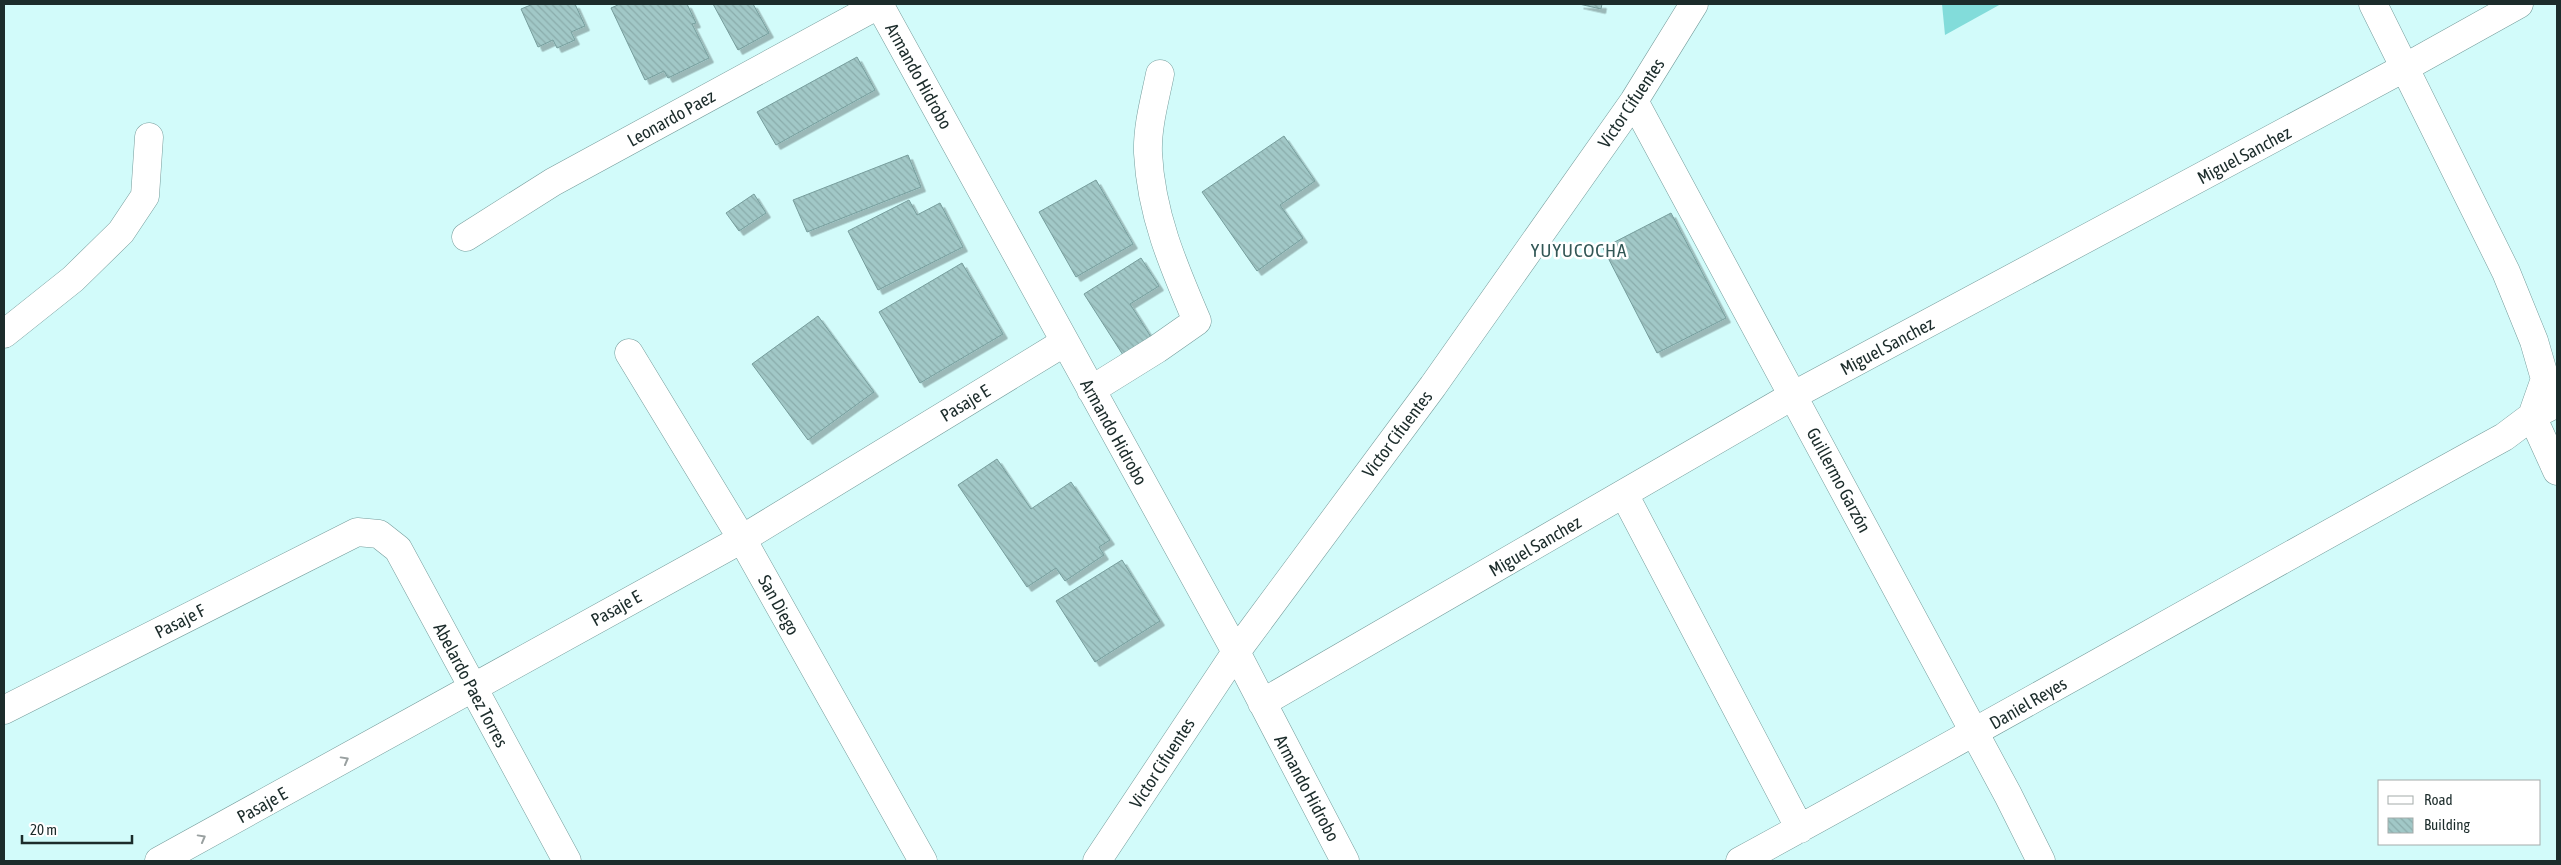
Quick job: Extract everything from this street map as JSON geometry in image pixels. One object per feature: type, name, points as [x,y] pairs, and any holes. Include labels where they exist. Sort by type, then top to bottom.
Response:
[{"type":"street","name":"Leonardo Paez","points":[[466,237],[553,182],[880,4]]},
{"type":"street","name":"Armando Hidrobo","points":[[880,4],[1236,652],[1345,861]]},
{"type":"street","name":"Victor Cifuentes","points":[[1097,861],[1236,652],[1433,386],[1634,101],[1694,4]]},
{"type":"street","points":[[2373,4],[2506,272],[2534,341],[2545,378],[2532,416],[2557,471]]},
{"type":"street","name":"Miguel Sanchez","points":[[1262,703],[1794,396],[2406,68],[2519,4]]},
{"type":"street","points":[[1091,390],[1158,349],[1197,320],[1165,247],[1154,202],[1148,152],[1160,74]]},
{"type":"street","name":"Guillermo Garzón","points":[[1634,101],[1975,733],[2041,861]]},
{"type":"street","points":[[4,334],[73,279],[121,232],[144,196],[149,137]]},
{"type":"street","name":"Pasaje E","points":[[159,861],[742,539],[1065,342]]},
{"type":"street","name":"San Diego","points":[[629,353],[742,539],[923,861]]},
{"type":"street","name":"Daniel Reyes","points":[[1740,861],[1975,733],[2314,540],[2504,437],[2532,416],[2557,403]]},
{"type":"street","points":[[1624,494],[1800,828]]},
{"type":"street","name":"Abelardo Paez Torres","points":[[357,532],[379,534],[398,549],[472,687],[557,858]]},
{"type":"street","name":"Pasaje F","points":[[4,710],[357,532]]},
{"type":"shaded area","points":[[1942,4],[2001,4],[1945,35]]},
{"type":"building","points":[[533,4],[575,4],[585,26],[571,32],[575,40],[557,48],[553,40],[538,47],[521,9]]},
{"type":"building","points":[[620,4],[687,4],[696,23],[692,24],[709,58],[668,78],[664,71],[645,80],[611,8]]},
{"type":"building","points":[[713,4],[753,4],[769,33],[738,50]]},
{"type":"building","points":[[1579,4],[1602,4],[1601,9]]},
{"type":"building","points":[[857,57],[875,90],[776,145],[757,112]]},
{"type":"building","points":[[1284,136],[1315,181],[1280,205],[1303,238],[1257,271],[1202,192]]},
{"type":"building","points":[[908,155],[921,187],[807,232],[793,200]]},
{"type":"building","points":[[1096,180],[1133,244],[1076,277],[1039,212]]},
{"type":"building","points":[[754,194],[766,213],[739,231],[726,213]]},
{"type":"building","points":[[909,200],[917,215],[940,203],[963,247],[878,290],[848,231]]},
{"type":"building","points":[[1671,213],[1726,318],[1657,353],[1603,248]]},
{"type":"building","points":[[1141,258],[1159,286],[1130,304],[1151,337],[1123,355],[1084,294]]},
{"type":"building","points":[[962,263],[1003,334],[920,383],[879,312]]},
{"type":"building","points":[[818,316],[874,392],[808,440],[752,364]]},
{"type":"building","points":[[997,459],[1031,509],[1071,482],[1110,540],[1099,547],[1104,555],[1065,581],[1056,568],[1027,587],[958,485]]},
{"type":"building","points":[[1122,560],[1160,621],[1095,662],[1056,601]]},
{"type":"district","name":"YUYUCOCHA","points":[[1579,250]]}]
